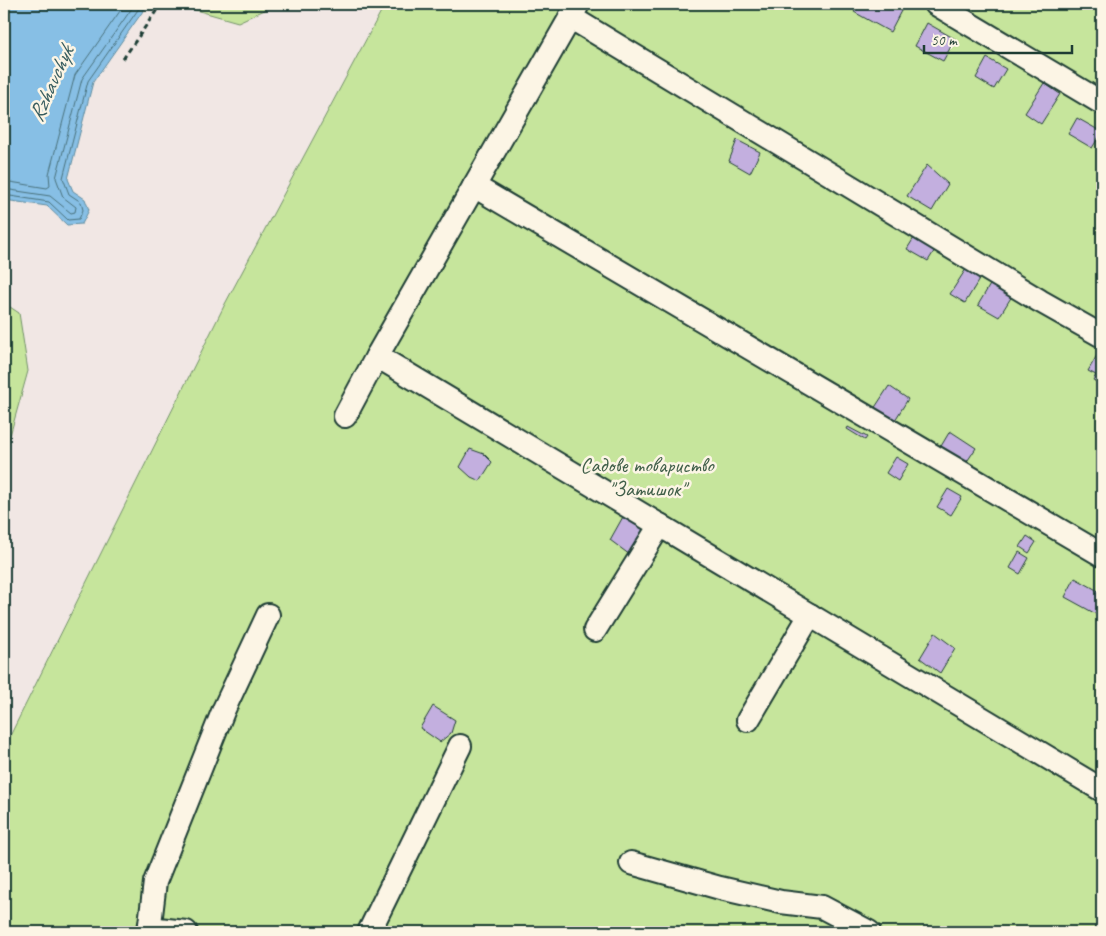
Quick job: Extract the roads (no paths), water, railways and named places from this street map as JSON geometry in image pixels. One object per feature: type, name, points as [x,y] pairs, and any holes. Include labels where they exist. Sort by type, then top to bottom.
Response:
[{"type":"lane","points":[[936,4],[1102,103]]},
{"type":"lane","points":[[345,416],[377,356],[574,10],[1040,301],[1102,336]]},
{"type":"lane","points":[[474,186],[1102,555]]},
{"type":"lane","points":[[377,356],[1102,790]]},
{"type":"lane","points":[[595,630],[660,525]]},
{"type":"lane","points":[[186,932],[149,930],[155,882],[224,709],[268,615]]},
{"type":"lane","points":[[748,720],[810,615]]},
{"type":"lane","points":[[370,932],[460,746]]},
{"type":"lane","points":[[631,863],[781,902],[822,907],[869,932]]},
{"type":"water","name":"Rzhavchyk","points":[[4,4],[148,4],[93,82],[68,179],[73,191],[85,199],[89,210],[82,224],[67,225],[47,206],[4,200]]},
{"type":"park label","name":"Садове товариство \"Затишок\"","points":[[647,477]]}]
